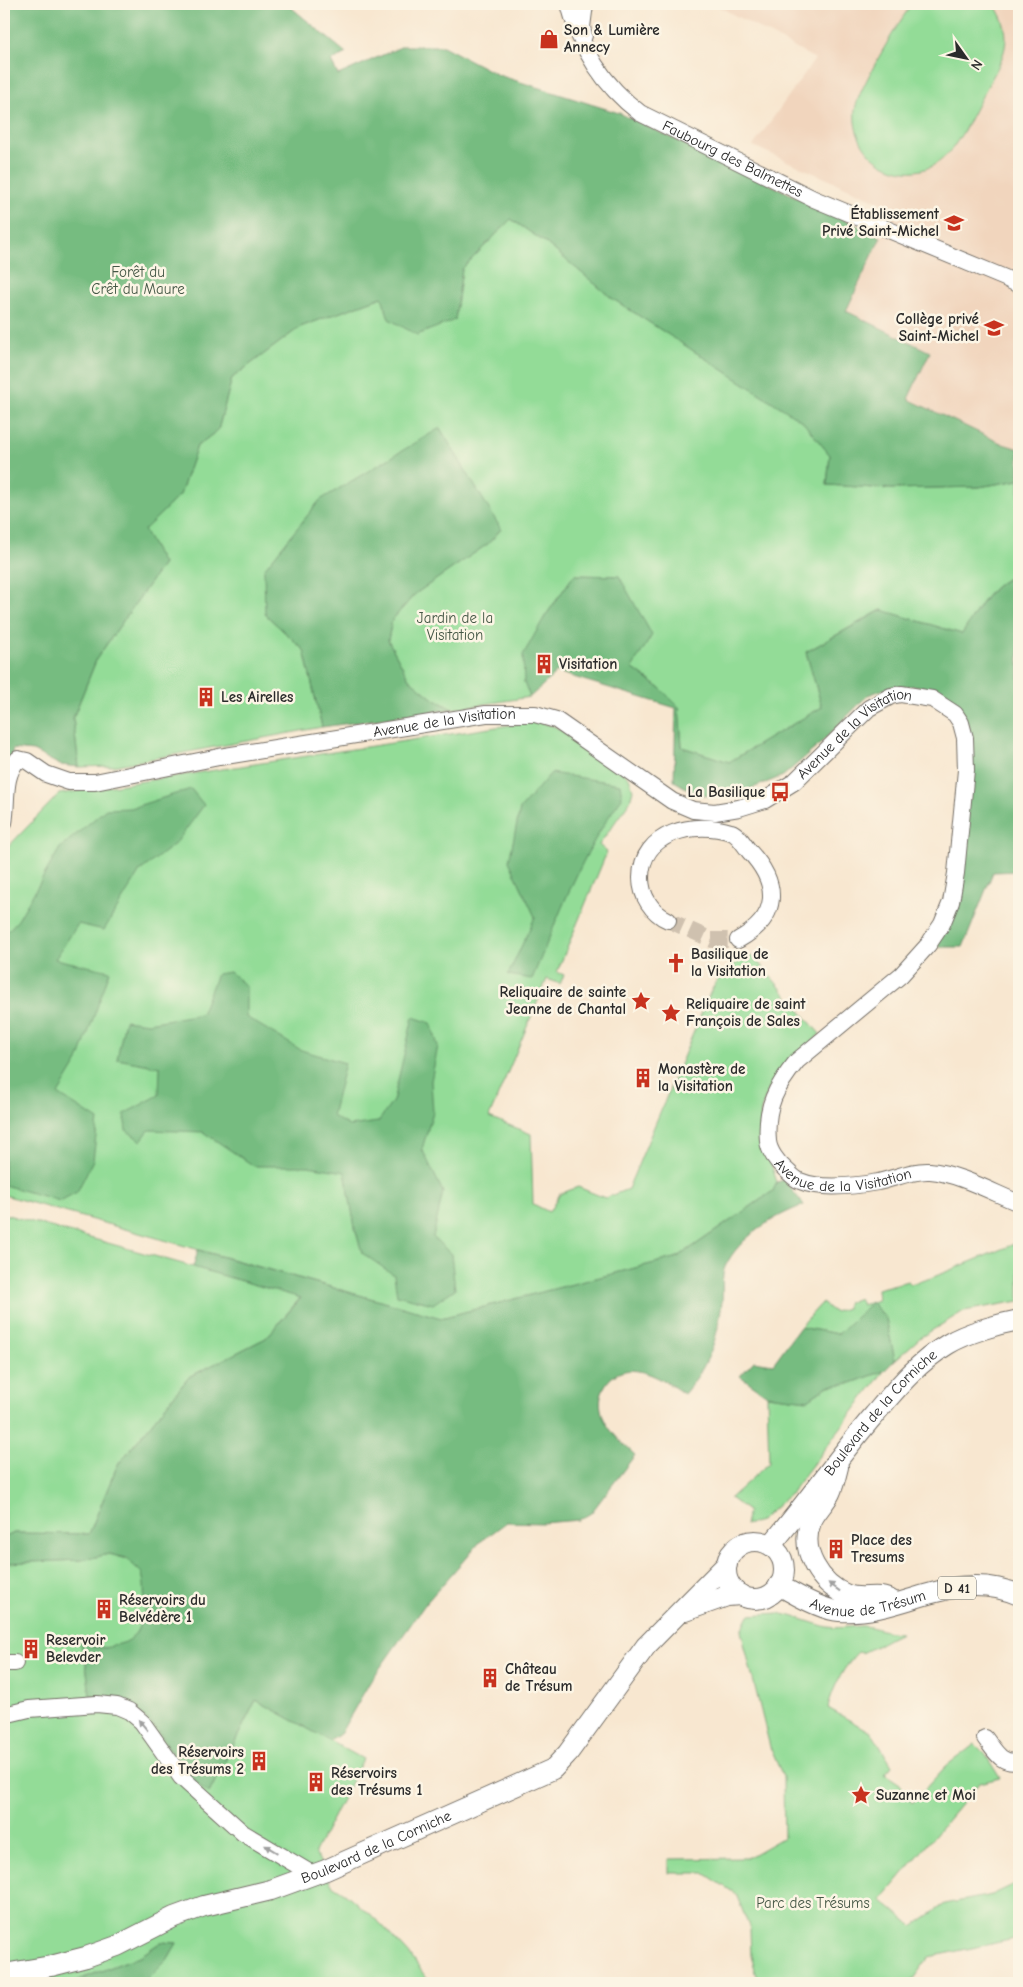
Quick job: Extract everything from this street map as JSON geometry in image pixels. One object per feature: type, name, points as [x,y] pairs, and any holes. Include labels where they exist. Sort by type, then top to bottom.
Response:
[{"type":"main road","name":"Boulevard de la Corniche","points":[[770,1546],[786,1528],[844,1451],[905,1379],[949,1343],[998,1324],[1019,1320]]},
{"type":"main road","points":[[844,1451],[830,1493],[811,1522],[807,1537],[811,1557],[818,1572],[839,1592],[853,1597],[884,1596],[896,1603]]},
{"type":"main road","points":[[760,1541],[770,1546],[779,1553],[783,1564],[783,1575],[779,1585],[769,1595],[762,1598],[747,1598],[740,1595],[728,1582],[726,1573],[731,1553],[739,1546],[749,1542],[760,1541]]},
{"type":"main road","name":"Boulevard de la Corniche","points":[[4,1974],[51,1966],[86,1957],[117,1946],[174,1918],[204,1906],[271,1890],[553,1769],[568,1753],[646,1646],[727,1564]]},
{"type":"main road","name":"Avenue de Trésum","points":[[779,1585],[809,1601],[837,1612],[869,1610],[926,1594],[973,1585],[1006,1590],[1019,1596]]},
{"type":"main road","name":"Boulevard de la Corniche","points":[[680,1612],[727,1596],[740,1595]]},
{"type":"street","name":"Faubourg des Balmettes","points":[[569,4],[576,29],[594,66],[627,103],[640,113],[814,199],[1019,285]]},
{"type":"street","name":"Faubourg des Balmettes","points":[[584,4],[582,27],[585,45]]},
{"type":"street","name":"Avenue de la Visitation","points":[[4,823],[6,789],[9,775],[18,759],[27,761],[46,774],[69,782],[95,782],[220,757],[486,714],[535,714],[556,720],[672,801],[693,810],[715,812],[739,808],[765,800],[780,792],[808,769],[869,708],[881,700],[901,694],[932,698],[955,714],[961,723],[965,738],[966,770],[956,873],[951,902],[942,924],[928,945],[901,975],[796,1061],[786,1074],[775,1091],[768,1111],[769,1145],[778,1163],[798,1181],[819,1187],[878,1182],[906,1174],[928,1171],[946,1174],[1019,1203]]},
{"type":"street","points":[[668,920],[660,916],[649,906],[641,883],[641,870],[657,842],[669,834],[695,826],[733,832],[757,858],[768,877],[771,890],[769,909],[762,921],[756,929],[738,940]]},
{"type":"street","points":[[4,1715],[29,1710],[97,1704],[117,1706],[129,1712],[142,1722],[181,1777],[243,1833],[312,1874]]},
{"type":"street","points":[[986,1738],[996,1754],[1004,1760],[1011,1763],[1019,1761]]},
{"type":"shaded area","name":"Établissement Privé Saint-Michel","points":[[714,4],[1019,4],[1019,449],[1003,444],[908,399],[930,351],[846,311],[895,209],[753,146],[815,59]]},
{"type":"green space","name":"Forêt du Crêt du Maure","points":[[4,4],[287,4],[346,53],[331,61],[338,75],[403,46],[443,46],[498,75],[619,113],[881,237],[846,311],[930,352],[908,399],[1003,444],[1019,449],[1019,480],[979,487],[891,489],[827,485],[830,455],[802,421],[613,299],[546,243],[511,219],[462,269],[455,320],[417,335],[389,319],[382,297],[300,327],[232,378],[218,430],[197,446],[180,495],[144,530],[163,564],[97,658],[73,718],[79,767],[60,765],[33,751],[13,749],[4,786]]},
{"type":"green space","points":[[912,4],[994,4],[1005,27],[1006,37],[1005,47],[998,66],[954,146],[940,161],[926,169],[910,171],[896,169],[882,163],[870,154],[861,141],[856,127],[855,110],[857,101],[870,73]]},
{"type":"green space","name":"Jardin de la Visitation","points":[[511,219],[546,243],[613,299],[803,421],[830,455],[827,485],[891,489],[979,487],[1019,480],[1019,574],[1000,583],[992,590],[962,634],[881,610],[806,652],[822,707],[729,762],[682,747],[679,707],[661,689],[632,668],[619,576],[574,575],[544,618],[524,683],[530,697],[452,709],[432,698],[409,679],[388,640],[392,620],[415,594],[489,543],[501,529],[265,614],[304,650],[322,727],[113,766],[79,767],[73,718],[97,658],[163,564],[143,530],[180,495],[197,446],[218,430],[232,378],[300,327],[382,297],[455,320],[462,269]]},
{"type":"green space","points":[[440,428],[501,529],[489,543],[415,594],[392,620],[388,640],[409,679],[432,698],[452,709],[322,727],[304,650],[265,614],[264,569],[320,500]]},
{"type":"green space","points":[[1019,574],[1019,871],[993,872],[963,947],[939,947],[936,941],[957,891],[969,727],[960,708],[943,693],[919,686],[893,686],[868,695],[818,746],[783,776],[745,791],[713,797],[695,793],[674,781],[676,708],[557,672],[530,697],[524,683],[523,655],[544,618],[574,575],[619,576],[652,635],[632,668],[661,689],[679,707],[682,747],[729,762],[822,707],[806,652],[882,610],[962,634],[992,590],[1000,583]]},
{"type":"green space","points":[[536,721],[556,727],[629,777],[633,790],[630,801],[599,845],[607,852],[557,972],[564,975],[560,984],[547,979],[489,1117],[531,1134],[533,1204],[549,1212],[560,1194],[578,1187],[605,1198],[628,1189],[710,993],[718,979],[727,970],[738,962],[753,956],[820,1034],[769,1088],[761,1110],[760,1131],[777,1182],[773,1191],[678,1257],[441,1318],[4,1195],[4,851],[59,794]]},
{"type":"green space","points":[[551,773],[620,784],[622,798],[608,818],[583,862],[532,979],[508,975],[535,917],[509,861],[520,809]]},
{"type":"green space","points":[[191,789],[204,805],[176,843],[140,871],[104,930],[78,924],[55,959],[110,971],[78,1061],[58,1094],[98,1120],[93,1160],[77,1192],[60,1201],[4,1185],[4,935],[18,920],[60,848],[106,809],[131,808]]},
{"type":"green space","points":[[230,972],[246,986],[246,1017],[301,1050],[345,1063],[332,1116],[349,1126],[378,1122],[393,1101],[413,1017],[431,1023],[438,1046],[431,1081],[433,1112],[422,1149],[443,1192],[433,1237],[451,1254],[455,1289],[433,1304],[397,1295],[394,1275],[362,1253],[355,1228],[345,1172],[308,1166],[254,1166],[203,1132],[149,1130],[141,1141],[126,1130],[124,1114],[159,1095],[160,1067],[117,1059],[125,1020],[148,1023],[201,1014],[217,974]]},
{"type":"green space","points":[[784,1180],[804,1205],[781,1215],[759,1229],[748,1237],[731,1256],[724,1271],[720,1315],[711,1351],[700,1373],[684,1394],[666,1382],[645,1372],[634,1370],[614,1375],[606,1384],[600,1400],[603,1417],[613,1433],[635,1455],[591,1513],[579,1520],[542,1523],[507,1522],[480,1542],[426,1603],[370,1682],[340,1734],[330,1741],[256,1700],[209,1793],[207,1793],[178,1762],[157,1728],[142,1716],[90,1695],[85,1656],[79,1641],[93,1647],[106,1648],[126,1642],[136,1633],[145,1613],[142,1573],[126,1558],[109,1554],[82,1560],[4,1563],[4,1538],[14,1533],[89,1534],[117,1466],[189,1377],[266,1338],[301,1298],[193,1267],[198,1250],[441,1318],[678,1257],[773,1191],[777,1182]]},
{"type":"green space","points":[[4,1214],[301,1297],[266,1338],[189,1377],[117,1466],[89,1534],[14,1533],[4,1538]]},
{"type":"green space","points":[[1019,1242],[1019,1301],[964,1311],[921,1337],[895,1360],[886,1319],[838,1334],[800,1327],[822,1303],[834,1312],[847,1308],[847,1303],[859,1298],[862,1305],[878,1300],[877,1289],[908,1281],[911,1284],[931,1278]]},
{"type":"green space","points":[[872,1302],[886,1319],[895,1360],[884,1371],[851,1383],[828,1386],[808,1400],[767,1395],[740,1376],[754,1361],[773,1364],[800,1327],[838,1334]]},
{"type":"green space","points":[[884,1371],[790,1494],[760,1521],[745,1525],[748,1511],[730,1498],[769,1463],[767,1395],[808,1400],[828,1386],[851,1383]]},
{"type":"green space","points":[[109,1554],[132,1563],[142,1573],[145,1587],[144,1611],[136,1633],[128,1641],[118,1646],[94,1646],[80,1642],[85,1656],[90,1695],[142,1716],[157,1728],[178,1762],[209,1793],[256,1700],[363,1759],[315,1852],[332,1885],[346,1894],[381,1924],[410,1955],[430,1983],[144,1983],[167,1960],[177,1943],[161,1942],[142,1955],[71,1983],[4,1983],[4,1563],[82,1560]]},
{"type":"green space","name":"Parc des Trésums","points":[[778,1613],[827,1627],[863,1626],[901,1633],[862,1653],[858,1652],[853,1657],[839,1678],[828,1708],[872,1733],[892,1766],[885,1774],[900,1784],[912,1803],[946,1766],[975,1744],[985,1754],[1000,1778],[979,1783],[881,1900],[913,1926],[945,1904],[992,1895],[1019,1882],[1019,1938],[929,1957],[910,1983],[757,1983],[759,1982],[751,1956],[750,1929],[736,1894],[704,1873],[669,1873],[669,1859],[747,1858],[784,1837],[783,1777],[770,1747],[741,1631],[749,1615]]},
{"type":"green space","points":[[161,1942],[177,1943],[167,1960],[144,1983],[71,1983],[142,1955]]},
{"type":"tunnel","points":[[668,920],[712,940],[738,940]]},
{"type":"place","name":"Son & Lumière Annecy","points":[[549,39]]},
{"type":"place","name":"Établissement Privé Saint-Michel","points":[[954,223]]},
{"type":"place","name":"Collège privé Saint-Michel","points":[[994,328]]},
{"type":"place","name":"Visitation","points":[[544,664]]},
{"type":"place","name":"Les Airelles","points":[[206,697]]},
{"type":"place","name":"La Basilique","points":[[780,792]]},
{"type":"place","name":"Basilique de la Visitation","points":[[676,963]]},
{"type":"place","name":"Reliquaire de sainte Jeanne de Chantal","points":[[641,1001]]},
{"type":"place","name":"Reliquaire de saint François de Sales","points":[[671,1013]]},
{"type":"place","name":"Monastère de la Visitation","points":[[643,1078]]},
{"type":"place","name":"Place des Tresums","points":[[836,1549]]},
{"type":"place","name":"Réservoirs du Belvédère 1","points":[[104,1609]]},
{"type":"place","name":"Reservoir Belevder","points":[[31,1649]]},
{"type":"place","name":"Château de Trésum","points":[[490,1678]]},
{"type":"place","name":"Réservoirs des Trésums 2","points":[[259,1761]]},
{"type":"place","name":"Réservoirs des Trésums 1","points":[[316,1782]]},
{"type":"place","name":"Suzanne et Moi","points":[[861,1795]]}]
